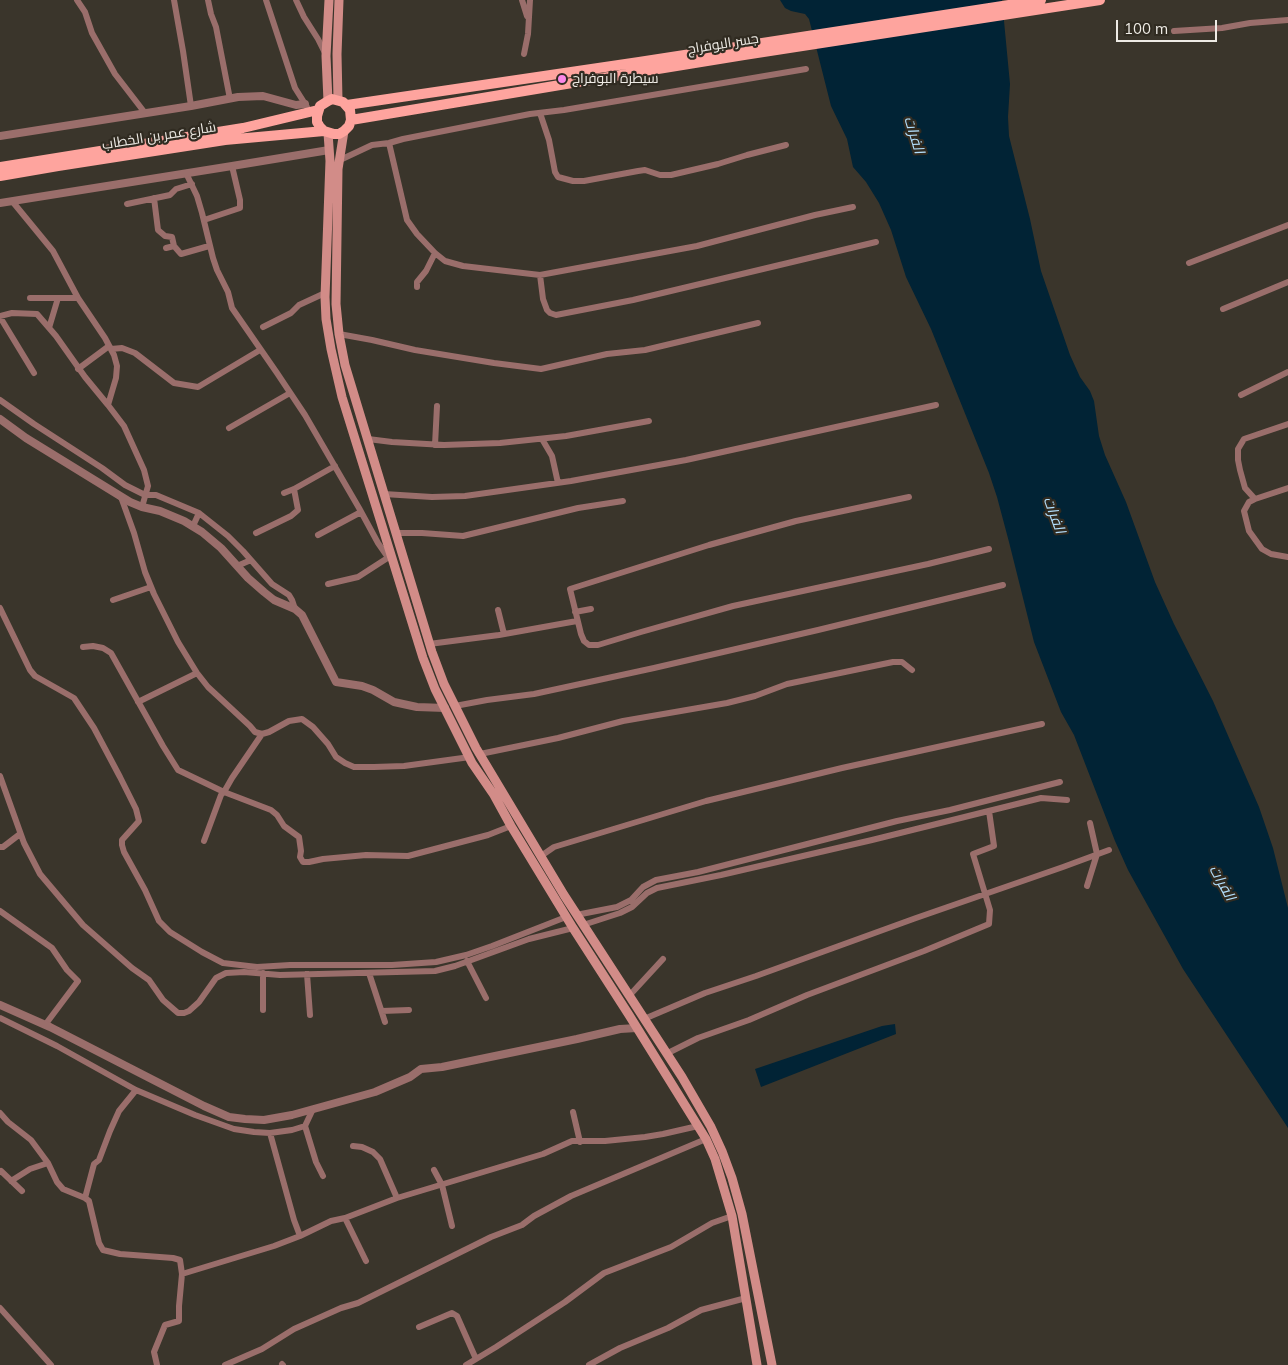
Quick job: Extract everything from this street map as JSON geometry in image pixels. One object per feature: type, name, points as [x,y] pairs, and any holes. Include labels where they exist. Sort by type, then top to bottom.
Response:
[{"type":"main road","points":[[329,0],[326,56],[332,100]]},
{"type":"main road","points":[[332,100],[337,54],[339,0]]},
{"type":"main road","name":"جسر البوفراج","points":[[351,120],[692,59],[1041,0]]},
{"type":"main road","name":"جسر البوفراج","points":[[347,105],[692,59],[1100,0]]},
{"type":"main road","points":[[332,100],[347,105],[352,115],[349,126],[344,131],[334,134],[326,132],[320,127],[311,109],[332,100]]},
{"type":"main road","name":"شارع عمر بن الخطاب","points":[[0,167],[243,128],[311,109]]},
{"type":"main road","points":[[344,131],[338,170],[336,304],[339,334],[345,365],[429,644],[444,684],[455,706],[535,853],[566,917],[706,1139],[715,1159],[732,1216],[757,1365]]},
{"type":"main road","points":[[326,132],[330,162],[325,293],[326,319],[342,397],[423,658],[435,689],[470,757],[511,826],[535,853],[576,914],[682,1077],[711,1127],[732,1178],[742,1214],[772,1365]]},
{"type":"main road","name":"شارع عمر بن الخطاب","points":[[0,176],[192,144],[241,138],[326,132]]},
{"type":"main road","points":[[402,591],[412,588]]},
{"type":"main road","points":[[752,1337],[766,1335]]},
{"type":"street","points":[[77,0],[85,12],[96,40],[115,74],[145,113]]},
{"type":"street","points":[[174,0],[184,51],[191,106]]},
{"type":"street","points":[[208,0],[210,14],[216,27],[230,98]]},
{"type":"street","points":[[266,0],[295,88],[311,109]]},
{"type":"street","points":[[296,0],[326,56]]},
{"type":"street","points":[[522,0],[529,22]]},
{"type":"street","points":[[524,54],[528,34],[530,0]]},
{"type":"street","points":[[1174,31],[1222,28],[1250,23],[1288,20]]},
{"type":"street","points":[[340,160],[372,144],[389,143],[540,113],[806,69]]},
{"type":"street","points":[[0,136],[238,97],[263,96],[311,109]]},
{"type":"street","points":[[540,113],[549,140],[555,172],[558,177],[573,181],[584,181],[638,170],[645,170],[660,175],[670,175],[786,145]]},
{"type":"street","points":[[389,143],[407,220],[435,253],[445,261],[464,266],[540,275],[697,246],[853,206]]},
{"type":"street","points":[[0,203],[329,150]]},
{"type":"street","points":[[204,220],[240,208],[232,166]]},
{"type":"street","points":[[186,173],[197,196],[209,246],[217,270],[228,292],[232,308],[290,393],[362,512],[378,543],[391,558],[358,577],[328,584]]},
{"type":"street","points":[[127,204],[170,195],[176,189],[192,184]]},
{"type":"street","points":[[154,198],[158,230],[165,236],[172,237],[174,246],[181,254],[209,246]]},
{"type":"street","points":[[12,201],[53,252],[78,298],[114,355],[117,366],[116,378],[108,405]]},
{"type":"street","points":[[1189,263],[1288,225]]},
{"type":"street","points":[[540,275],[543,299],[547,310],[556,315],[633,300],[876,242]]},
{"type":"street","points":[[166,248],[174,246]]},
{"type":"street","points":[[417,287],[417,282],[435,253]]},
{"type":"street","points":[[1223,309],[1288,282]]},
{"type":"street","points":[[263,327],[291,313],[299,305],[325,293]]},
{"type":"street","points":[[30,298],[78,298]]},
{"type":"street","points":[[48,328],[58,298]]},
{"type":"street","points":[[34,373],[0,316],[12,313],[37,314],[124,426],[144,470],[148,486],[142,507]]},
{"type":"street","points":[[339,334],[485,362],[541,369],[607,354],[645,350],[758,323]]},
{"type":"street","points":[[78,368],[110,348],[122,348],[135,353],[174,383],[198,387],[260,350]]},
{"type":"street","points":[[1241,395],[1288,372]]},
{"type":"street","points":[[229,428],[290,393]]},
{"type":"street","points":[[0,400],[125,485],[145,496],[156,495],[199,513],[243,550],[272,584],[289,595],[295,609]]},
{"type":"street","points":[[384,494],[432,497],[465,496],[558,482],[686,460],[936,405]]},
{"type":"street","points":[[435,445],[438,406]]},
{"type":"street","points":[[0,419],[26,438],[120,497],[142,507],[160,511],[184,521],[202,532],[221,548],[248,578],[264,592],[274,600],[295,609],[302,615],[336,682],[362,686],[394,702],[445,708]]},
{"type":"street","points":[[368,439],[435,445],[500,444],[566,436],[649,421]]},
{"type":"street","points":[[1255,499],[1245,488],[1240,470],[1238,449],[1244,439],[1288,424]]},
{"type":"street","points":[[542,439],[552,456],[558,482]]},
{"type":"street","points":[[284,493],[335,466]]},
{"type":"street","points":[[1288,488],[1249,502],[1244,511],[1249,531],[1262,549],[1271,554],[1288,557]]},
{"type":"street","points":[[256,533],[291,516],[298,510],[294,489]]},
{"type":"street","points":[[120,497],[134,533],[145,572],[178,642],[208,687],[255,732],[262,734],[289,722],[302,719],[313,727],[328,744],[336,757],[354,767],[404,766],[470,757]]},
{"type":"street","points":[[909,497],[796,521],[709,544],[570,589],[581,634],[589,645],[598,645],[733,606],[989,549]]},
{"type":"street","points":[[396,532],[463,536],[578,508],[623,501]]},
{"type":"street","points":[[318,535],[362,512]]},
{"type":"street","points":[[192,526],[199,513]]},
{"type":"street","points":[[237,566],[250,560]]},
{"type":"street","points":[[455,706],[534,694],[637,672],[1003,585]]},
{"type":"street","points":[[113,600],[151,587]]},
{"type":"street","points":[[0,608],[30,670],[35,676],[74,698],[94,728],[120,777],[136,809],[139,821],[122,840],[122,845],[159,921],[170,932],[202,952],[223,962],[257,966],[392,965],[436,962],[466,955],[566,917]]},
{"type":"street","points":[[575,612],[591,609]]},
{"type":"street","points":[[498,610],[504,634]]},
{"type":"street","points":[[429,644],[504,634],[577,621]]},
{"type":"street","points":[[83,647],[103,648],[111,653],[178,770],[224,792],[271,810],[277,815],[284,826],[299,836],[300,857],[303,862],[366,854],[408,856],[488,835],[511,826]]},
{"type":"street","points":[[480,754],[558,738],[623,721],[727,703],[755,696],[787,684],[893,662],[902,662],[912,670]]},
{"type":"street","points":[[138,702],[197,673]]},
{"type":"street","points":[[535,853],[706,801],[842,768],[1042,724]]},
{"type":"street","points":[[204,841],[220,795],[224,792],[262,734]]},
{"type":"street","points":[[0,776],[20,834],[40,874],[83,925],[148,980],[163,1000],[178,1013],[184,1014],[189,1011],[199,1002],[216,978],[226,973],[280,975],[435,972],[456,966],[529,938],[573,928]]},
{"type":"street","points":[[576,914],[617,907],[630,900],[643,887],[656,880],[698,872],[1060,782]]},
{"type":"street","points":[[583,925],[632,907],[647,893],[657,888],[722,875],[1041,798],[1067,800]]},
{"type":"street","points":[[666,1054],[698,1038],[749,1020],[807,995],[924,951],[989,924],[990,910],[973,854],[994,846],[989,811]]},
{"type":"street","points":[[1087,886],[1097,854],[1090,823]]},
{"type":"street","points":[[0,847],[3,847],[20,834]]},
{"type":"street","points":[[644,1019],[705,993],[1109,850]]},
{"type":"street","points":[[0,911],[52,948],[67,970],[78,981],[45,1025]]},
{"type":"street","points":[[629,996],[663,959]]},
{"type":"street","points":[[467,961],[486,998]]},
{"type":"street","points":[[263,973],[263,1010]]},
{"type":"street","points":[[369,973],[385,1022]]},
{"type":"street","points":[[306,974],[310,1015]]},
{"type":"street","points":[[0,1005],[45,1025],[229,1117],[264,1120],[292,1115],[375,1092],[410,1077],[421,1069],[442,1067],[620,1029],[637,1028]]},
{"type":"street","points":[[382,1011],[409,1010]]},
{"type":"street","points":[[0,1018],[57,1046],[136,1090],[234,1129],[270,1133],[305,1126]]},
{"type":"street","points":[[85,1198],[94,1164],[99,1160],[119,1112],[136,1090]]},
{"type":"street","points":[[313,1109],[305,1126],[316,1162],[323,1176]]},
{"type":"street","points":[[573,1112],[580,1142]]},
{"type":"street","points":[[0,1113],[8,1122],[31,1140],[48,1163],[57,1182],[63,1189],[90,1201],[99,1243],[103,1250],[120,1254],[180,1260],[182,1274],[179,1306],[180,1321],[165,1325],[154,1352],[157,1365]]},
{"type":"street","points":[[182,1274],[274,1246],[332,1221],[345,1218],[397,1198],[543,1154],[572,1141],[605,1142],[663,1134],[698,1126]]},
{"type":"street","points":[[270,1133],[300,1236]]},
{"type":"street","points":[[230,1364],[262,1349],[294,1329],[341,1308],[358,1303],[491,1238],[522,1225],[534,1216],[571,1196],[706,1139]]},
{"type":"street","points":[[354,1146],[373,1152],[380,1159],[397,1198]]},
{"type":"street","points":[[11,1181],[30,1169],[48,1163]]},
{"type":"street","points":[[434,1170],[442,1185],[452,1226]]},
{"type":"street","points":[[0,1172],[22,1191]]},
{"type":"street","points":[[466,1365],[565,1302],[604,1273],[671,1247],[712,1223],[732,1216]]},
{"type":"street","points":[[345,1218],[366,1261]]},
{"type":"street","points":[[589,1365],[620,1348],[668,1328],[701,1310],[746,1298]]},
{"type":"street","points":[[0,1308],[51,1365]]},
{"type":"street","points":[[419,1327],[452,1312],[457,1316],[476,1359]]},
{"type":"water","name":"الفرات","points":[[780,0],[1002,0],[1010,84],[1009,136],[1041,271],[1070,355],[1094,401],[1099,436],[1105,455],[1126,502],[1155,582],[1213,701],[1259,807],[1273,848],[1288,908],[1288,1128],[1183,969],[1128,870],[1074,735],[1061,712],[1034,642],[1009,542],[989,473],[931,329],[906,277],[891,230],[879,203],[866,182],[853,167],[847,139],[831,106],[809,19],[805,14],[785,8]]},
{"type":"water","points":[[895,1024],[896,1034],[761,1087],[755,1069],[882,1026]]},
{"type":"place","name":"سيطرة البوفراج","points":[[562,79]]}]
